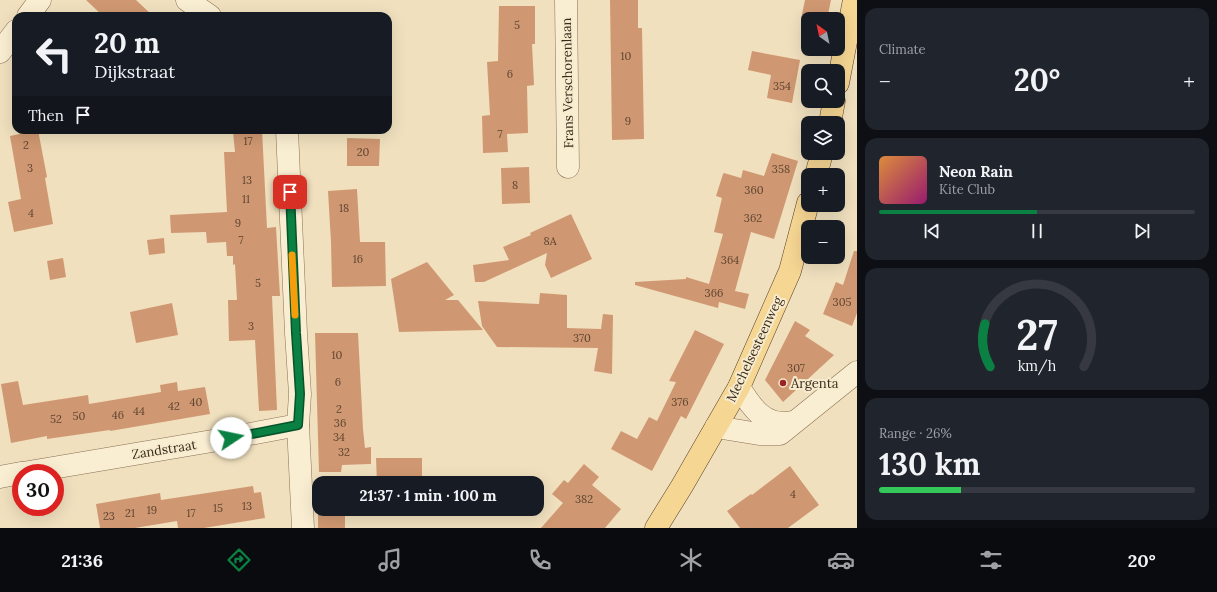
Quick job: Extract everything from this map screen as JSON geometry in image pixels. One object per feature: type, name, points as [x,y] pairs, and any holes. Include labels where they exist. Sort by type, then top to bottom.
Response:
[{"type":"main road","points":[[842,64],[854,0]]},
{"type":"main road","name":"Mechelsesteenweg","points":[[656,528],[739,387],[790,270],[806,212]]},
{"type":"street","points":[[31,12],[40,0]]},
{"type":"street","points":[[187,0],[204,12]]},
{"type":"street","name":"Frans Verschorenlaan","points":[[566,0],[568,167]]},
{"type":"street","points":[[0,52],[12,36]]},
{"type":"street","points":[[287,134],[300,394],[298,425],[303,528]]},
{"type":"street","points":[[716,427],[759,434],[780,434],[857,372]]},
{"type":"street","points":[[739,387],[751,407],[765,419],[783,424],[796,422]]},
{"type":"street","name":"Zandstraat","points":[[64,466],[298,425]]},
{"type":"street","name":"Zandstraat","points":[[0,477],[12,475]]},
{"type":"building","points":[[86,0],[136,0],[149,12],[99,12]]},
{"type":"building","points":[[610,0],[638,0],[638,28],[642,28],[644,139],[612,140]]},
{"type":"building","points":[[805,0],[831,0],[828,12],[802,12]]},
{"type":"building","points":[[499,6],[535,6],[535,44],[532,44],[534,85],[527,86],[528,133],[507,134],[508,152],[483,153],[482,116],[490,115],[487,62],[498,61]]},
{"type":"building","points":[[752,51],[800,60],[792,103],[767,98],[771,75],[748,70]]},
{"type":"building","points":[[19,134],[39,134],[47,177],[45,178],[53,224],[14,232],[8,202],[21,199],[10,136]]},
{"type":"building","points":[[233,134],[262,134],[267,228],[276,227],[280,296],[272,296],[277,410],[259,411],[255,340],[229,341],[228,300],[237,300],[235,264],[233,265],[233,256],[227,256],[226,242],[207,243],[206,232],[171,233],[170,215],[227,212],[224,152],[235,152]]},
{"type":"building","points":[[347,138],[380,139],[379,166],[347,166]]},
{"type":"building","points":[[772,153],[798,161],[774,239],[751,232],[735,291],[749,294],[745,309],[719,302],[718,308],[635,285],[635,282],[686,279],[686,277],[709,284],[723,234],[714,232],[722,198],[716,196],[723,174],[741,178],[743,170],[764,176]]},
{"type":"building","points":[[529,167],[530,203],[502,204],[501,168]]},
{"type":"building","points":[[357,189],[360,242],[385,242],[386,286],[332,287],[328,191]]},
{"type":"building","points":[[571,214],[592,259],[551,278],[545,265],[547,253],[484,282],[475,282],[473,265],[509,260],[503,247],[531,235],[530,233]]},
{"type":"building","points":[[164,238],[165,253],[149,255],[147,240]]},
{"type":"building","points":[[854,251],[857,251],[857,313],[852,326],[823,314],[836,282],[843,285]]},
{"type":"building","points":[[63,258],[66,277],[50,280],[47,261]]},
{"type":"building","points":[[427,262],[454,295],[445,300],[458,300],[483,330],[399,332],[391,279]]},
{"type":"building","points":[[540,293],[567,295],[567,328],[601,329],[603,314],[613,315],[612,374],[594,371],[598,348],[497,347],[482,326],[478,301],[539,304]]},
{"type":"building","points":[[172,303],[178,335],[136,343],[130,312]]},
{"type":"building","points":[[795,321],[810,330],[805,336],[834,355],[783,402],[765,380]]},
{"type":"building","points":[[695,330],[724,344],[686,419],[681,416],[652,471],[611,449],[621,431],[637,439],[649,417],[657,421],[676,382],[669,381]]},
{"type":"building","points":[[315,333],[358,333],[363,429],[365,448],[371,447],[371,464],[342,465],[341,472],[319,472]]},
{"type":"building","points":[[18,381],[23,405],[88,395],[89,404],[161,392],[160,385],[177,382],[178,391],[205,387],[210,414],[110,431],[47,439],[47,436],[11,443],[1,384]]},
{"type":"building","points":[[376,458],[422,458],[422,476],[377,476]]},
{"type":"building","points":[[584,464],[599,477],[592,485],[621,509],[605,528],[541,528],[563,503],[552,494],[564,480],[568,483]]},
{"type":"building","points":[[790,466],[819,505],[788,528],[740,528],[727,511],[751,494],[752,495]]},
{"type":"building","points":[[253,486],[254,493],[261,492],[265,518],[204,528],[178,528],[177,521],[135,528],[100,528],[96,504],[160,493],[161,500]]},
{"type":"building","points":[[318,516],[345,516],[345,528],[318,528]]},
{"type":"slow traffic","points":[[292,255],[295,315]]},
{"type":"place","name":"Argenta","points":[[783,383]]},
{"type":"route","points":[[231,438],[298,425],[300,394],[290,192]]}]
